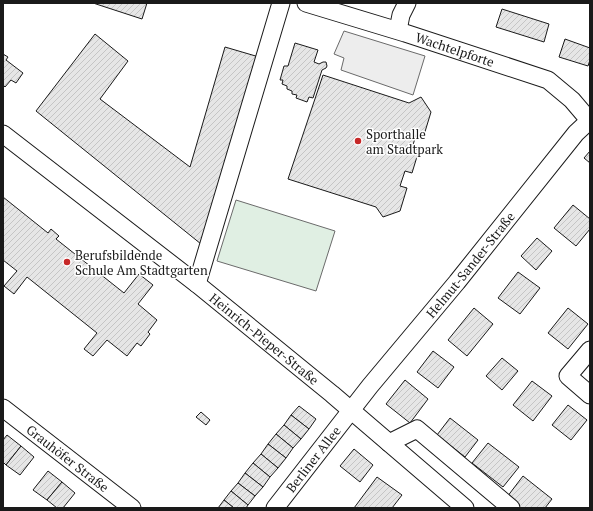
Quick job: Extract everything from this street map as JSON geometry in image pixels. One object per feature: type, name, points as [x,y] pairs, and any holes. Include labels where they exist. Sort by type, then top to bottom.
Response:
[{"type":"street","points":[[197,284],[281,3]]},
{"type":"street","name":"Wachtelpforte","points":[[306,3],[398,30],[548,80],[572,100],[589,120]]},
{"type":"street","points":[[398,30],[401,15],[407,3]]},
{"type":"street","name":"Helmut-Sander-Straße","points":[[351,410],[457,282],[576,133],[589,120]]},
{"type":"street","name":"Heinrich-Pieper-Straße","points":[[3,134],[197,284],[351,410],[465,508]]},
{"type":"street","points":[[590,350],[568,376],[590,395]]},
{"type":"street","name":"Grauhöfer Straße","points":[[3,408],[132,508]]},
{"type":"street","name":"Berliner Allee","points":[[275,508],[351,410]]},
{"type":"street","points":[[389,443],[417,429],[511,508]]},
{"type":"green space","points":[[236,200],[335,231],[316,291],[217,261]]},
{"type":"shaded area","points":[[344,31],[425,56],[413,95],[341,70],[344,58],[334,54]]},
{"type":"building","points":[[93,3],[147,3],[142,19]]},
{"type":"building","points":[[502,9],[549,24],[544,42],[496,27]]},
{"type":"building","points":[[95,34],[128,61],[100,99],[190,167],[225,47],[259,57],[201,244],[36,111]]},
{"type":"building","points":[[565,39],[590,48],[590,60],[588,66],[559,57]]},
{"type":"building","points":[[295,43],[318,50],[314,62],[319,64],[326,62],[327,66],[322,70],[313,98],[309,97],[307,102],[296,98],[297,95],[292,94],[292,91],[287,89],[287,86],[282,84],[283,80],[280,80],[284,66],[288,66]]},
{"type":"building","points":[[3,54],[8,57],[6,60],[23,73],[16,83],[11,80],[5,87],[3,85]]},
{"type":"building","name":"Sporthalle am Stadtpark","points":[[323,75],[409,103],[421,97],[431,112],[424,135],[417,132],[412,148],[419,150],[412,173],[405,171],[400,186],[407,188],[400,211],[383,217],[376,207],[288,179]]},
{"type":"building","points":[[590,151],[590,163],[584,158]]},
{"type":"building","points":[[3,197],[48,233],[51,229],[59,236],[56,239],[124,293],[139,274],[153,285],[138,304],[157,320],[148,332],[150,334],[141,346],[137,343],[127,356],[107,340],[93,356],[84,349],[97,333],[27,277],[14,294],[4,286],[17,271],[3,260]]},
{"type":"building","points":[[573,205],[590,219],[590,229],[576,246],[554,228]]},
{"type":"building","points":[[537,238],[552,251],[536,270],[521,256]]},
{"type":"building","points":[[518,272],[540,288],[520,314],[498,298]]},
{"type":"building","points":[[474,308],[493,324],[467,356],[448,340]]},
{"type":"building","points":[[568,308],[588,324],[568,349],[548,333]]},
{"type":"building","points":[[433,351],[454,367],[438,388],[417,372]]},
{"type":"building","points":[[502,358],[518,371],[502,390],[486,376]]},
{"type":"building","points":[[405,380],[428,399],[410,423],[386,404]]},
{"type":"building","points":[[532,381],[552,396],[533,421],[513,405]]},
{"type":"building","points":[[568,405],[587,420],[571,440],[552,425]]},
{"type":"building","points":[[299,406],[316,419],[309,429],[291,415]]},
{"type":"building","points":[[201,412],[210,420],[206,425],[196,417]]},
{"type":"building","points":[[291,415],[309,429],[301,439],[284,425]]},
{"type":"building","points":[[450,418],[478,440],[465,457],[437,435]]},
{"type":"building","points":[[284,425],[301,439],[293,448],[276,434]]},
{"type":"building","points":[[276,434],[293,448],[286,458],[268,444]]},
{"type":"building","points":[[7,435],[21,446],[6,465],[3,462],[3,440]]},
{"type":"building","points":[[488,443],[519,467],[503,487],[472,463]]},
{"type":"building","points":[[268,444],[286,458],[278,468],[261,454]]},
{"type":"building","points":[[21,446],[34,457],[20,475],[6,465]]},
{"type":"building","points":[[354,449],[373,465],[360,482],[340,466]]},
{"type":"building","points":[[261,454],[278,468],[270,477],[253,463]]},
{"type":"building","points":[[253,463],[270,477],[263,487],[245,473]]},
{"type":"building","points":[[48,471],[62,482],[47,500],[33,490]]},
{"type":"building","points":[[245,473],[263,487],[255,496],[238,483]]},
{"type":"building","points":[[523,476],[552,499],[545,508],[521,508],[507,497]]},
{"type":"building","points":[[377,477],[402,495],[392,508],[354,508]]},
{"type":"building","points":[[62,482],[75,493],[63,508],[57,508],[47,500]]},
{"type":"building","points":[[238,483],[255,496],[248,505],[231,491]]},
{"type":"building","points":[[231,491],[248,505],[246,508],[234,508],[224,500]]},
{"type":"building","points":[[224,500],[234,508],[218,508]]},
{"type":"place","name":"Sporthalle am Stadtpark","points":[[358,141]]},
{"type":"place","name":"Berufsbildende Schule Am Stadtgarten","points":[[67,262]]}]
